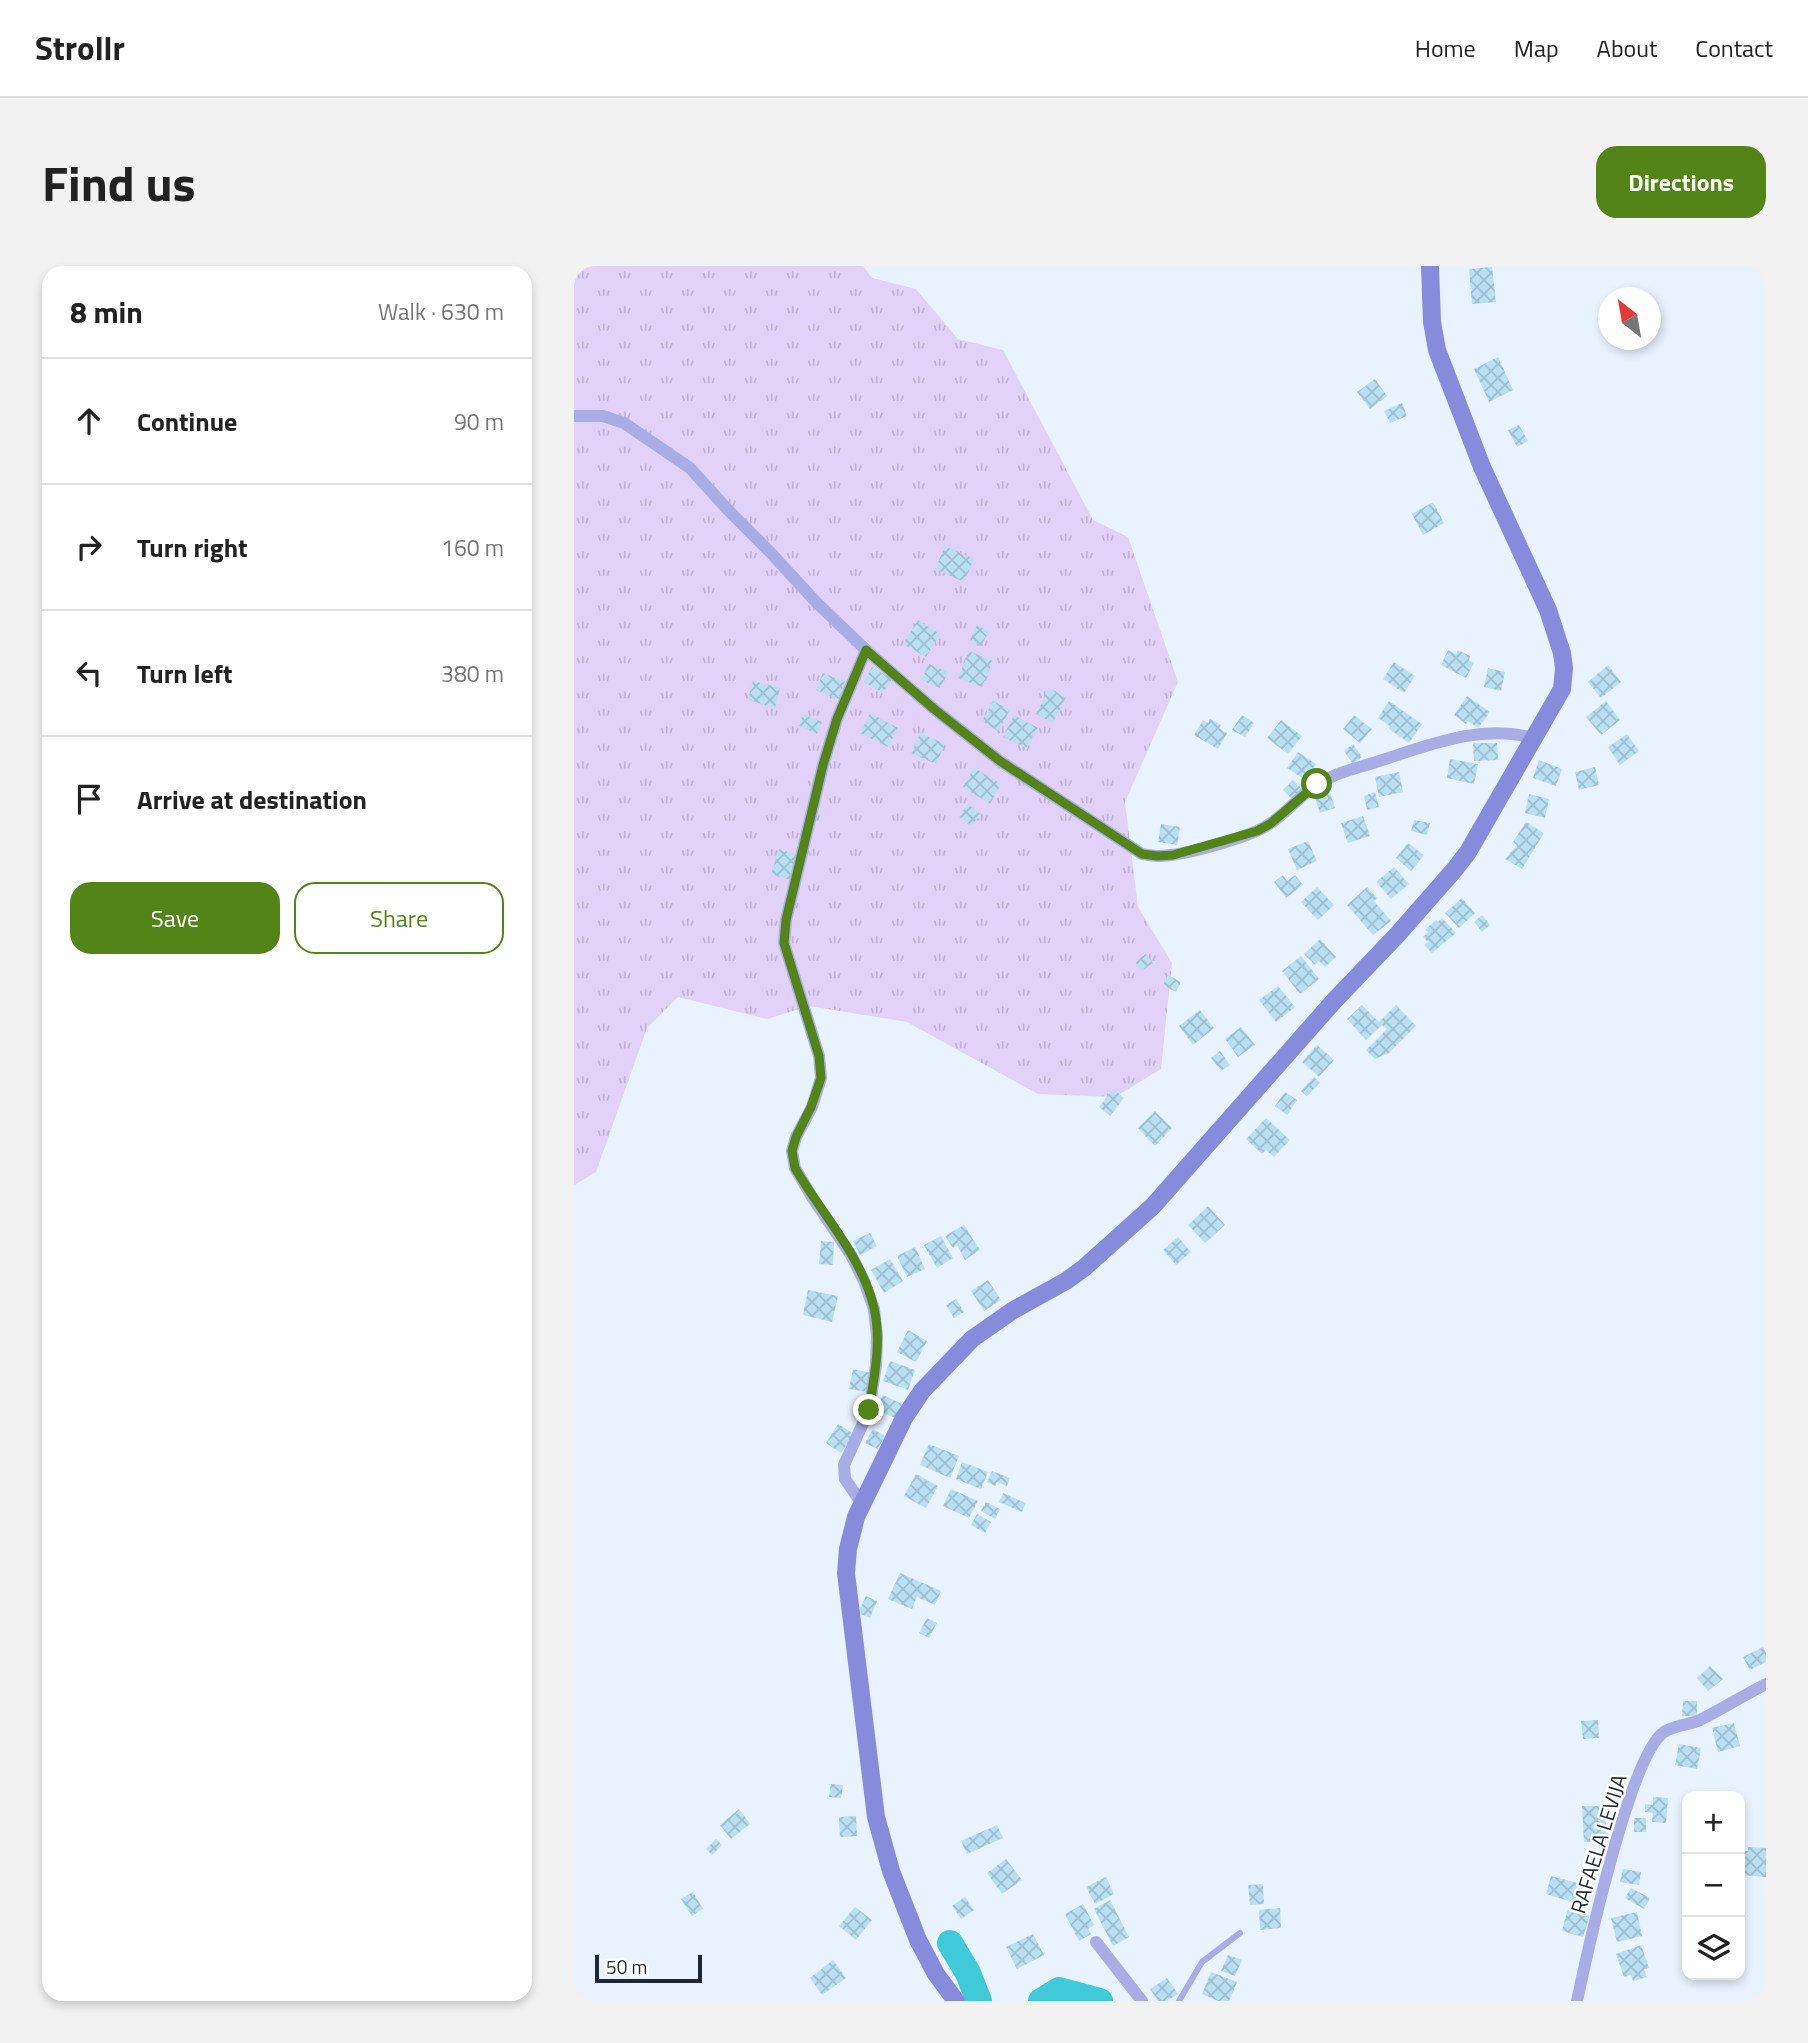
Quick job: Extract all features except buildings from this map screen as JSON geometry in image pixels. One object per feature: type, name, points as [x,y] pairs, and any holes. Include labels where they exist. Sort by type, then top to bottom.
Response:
[{"type":"main road","points":[[956,2001],[936,1974],[918,1940],[891,1871],[876,1817],[846,1573],[848,1549],[856,1517],[904,1418],[922,1391],[972,1339],[1012,1311],[1084,1268],[1153,1206],[1455,869],[1468,852],[1562,689],[1562,653],[1548,610],[1482,467],[1437,350],[1432,322],[1430,266]]},
{"type":"street","points":[[574,416],[603,416],[624,423],[690,468],[866,650],[934,709],[1000,761],[1142,854],[1157,856],[1230,840],[1257,831],[1270,824],[1326,779],[1436,743],[1492,732],[1513,732],[1533,738]]},
{"type":"street","points":[[863,1504],[845,1479],[844,1465],[869,1410],[876,1365],[874,1309],[851,1255],[795,1168],[792,1151],[796,1137],[811,1107],[821,1078],[819,1056],[784,943],[786,920],[823,765],[837,719],[866,650]]},
{"type":"street","name":"RAFAELA LEVIJA","points":[[1577,2001],[1591,1937],[1629,1800],[1655,1743],[1664,1732],[1698,1721],[1766,1684]]},
{"type":"street","points":[[1096,1942],[1142,2001]]},
{"type":"lane","points":[[1179,2001],[1202,1962],[1240,1933]]},
{"type":"green space","points":[[574,266],[863,266],[872,278],[916,289],[958,339],[1003,350],[1093,520],[1128,537],[1178,682],[1125,802],[1138,907],[1172,963],[1161,1069],[1115,1097],[1038,1094],[907,1022],[809,1006],[767,1019],[678,997],[647,1028],[596,1172],[574,1185]]},
{"type":"waterway","points":[[950,1943],[968,1973],[979,2001]]},
{"type":"waterway","points":[[1041,2001],[1059,1990],[1100,2001]]},
{"type":"route","points":[[869,1410],[876,1365],[874,1309],[851,1255],[795,1168],[792,1151],[796,1137],[811,1107],[821,1078],[819,1056],[784,943],[786,920],[823,765],[837,719],[866,650],[1000,761],[1142,854],[1173,855],[1257,831],[1270,824],[1317,784]]}]
